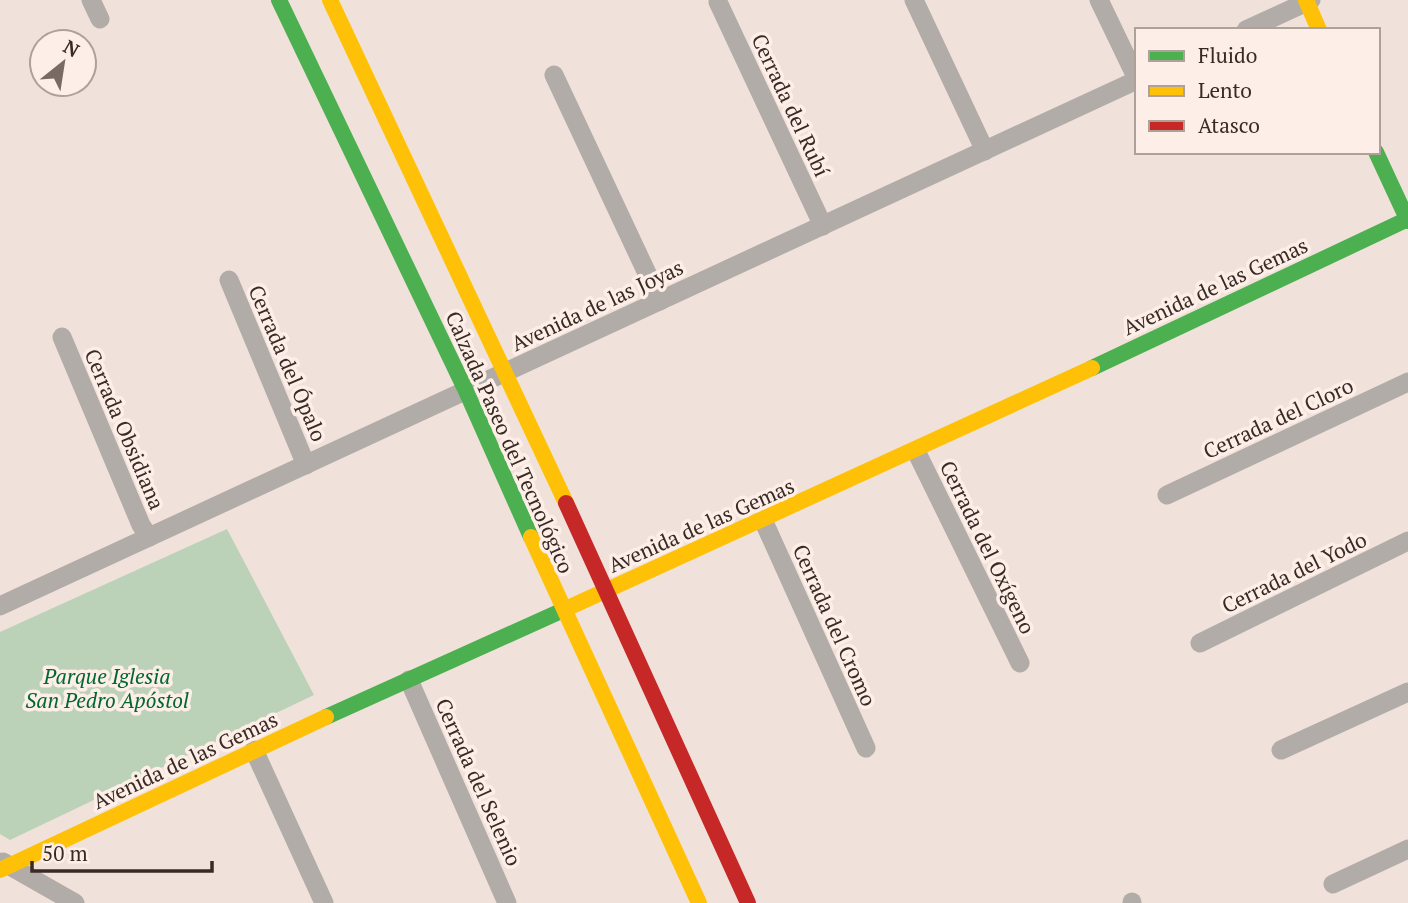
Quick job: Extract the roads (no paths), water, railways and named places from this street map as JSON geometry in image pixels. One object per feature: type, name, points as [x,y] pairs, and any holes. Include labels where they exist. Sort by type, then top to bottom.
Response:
[{"type":"main road","name":"Calzada Paseo del Tecnológico","points":[[279,0],[315,62],[698,903]]},
{"type":"main road","name":"Calzada Paseo del Tecnológico","points":[[330,0],[346,48],[506,372],[748,903]]},
{"type":"main road","points":[[1308,1],[1318,28]]},
{"type":"main road","points":[[1377,154],[1408,220]]},
{"type":"main road","name":"Avenida de las Gemas","points":[[3,865],[916,451],[1408,220]]},
{"type":"street","points":[[91,0],[100,19]]},
{"type":"street","points":[[914,0],[985,150]]},
{"type":"street","points":[[1099,0],[1135,76]]},
{"type":"street","points":[[1250,28],[1308,1]]},
{"type":"street","name":"Cerrada del Rubí","points":[[718,2],[823,226]]},
{"type":"street","points":[[554,75],[660,301]]},
{"type":"street","name":"Avenida de las Joyas","points":[[0,606],[1135,81]]},
{"type":"street","name":"Cerrada del Ópalo","points":[[229,280],[306,465]]},
{"type":"street","name":"Cerrada Obsidiana","points":[[62,337],[149,537]]},
{"type":"street","name":"Cerrada del Cloro","points":[[1167,495],[1408,382]]},
{"type":"street","name":"Cerrada del Oxígeno","points":[[916,451],[1020,663]]},
{"type":"street","name":"Cerrada del Cromo","points":[[764,520],[866,748]]},
{"type":"street","name":"Cerrada del Yodo","points":[[1200,643],[1408,541]]},
{"type":"street","name":"Cerrada del Selenio","points":[[409,680],[507,903]]},
{"type":"street","points":[[1281,750],[1408,692]]},
{"type":"street","points":[[254,750],[324,903]]},
{"type":"street","points":[[1333,884],[1408,849]]},
{"type":"street","points":[[3,865],[75,903]]},
{"type":"park label","name":"Parque Iglesia San Pedro Apóstol","points":[[107,688]]}]
